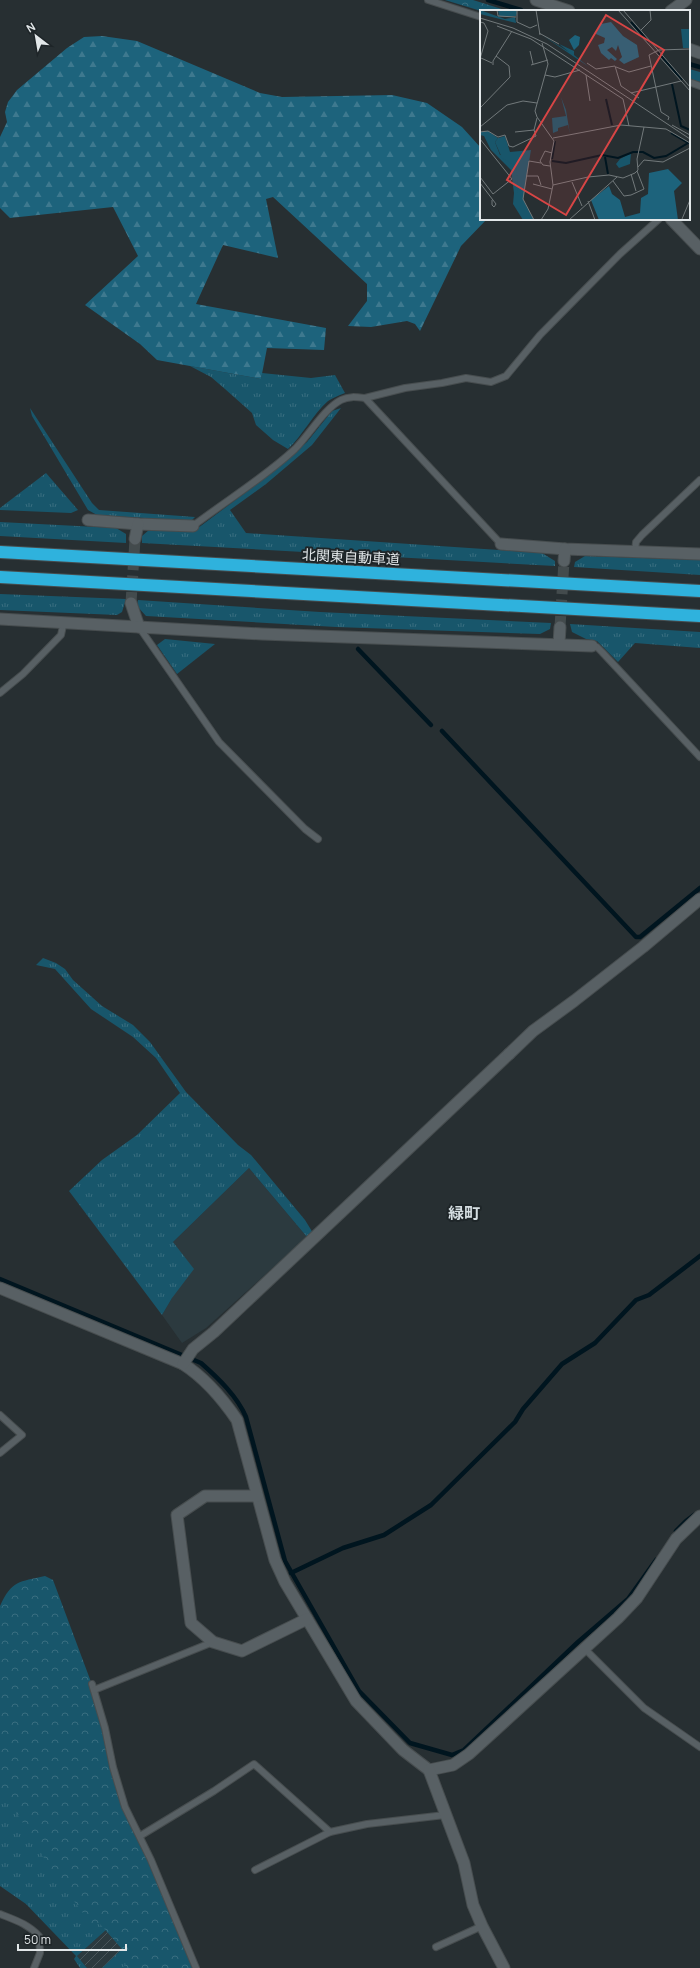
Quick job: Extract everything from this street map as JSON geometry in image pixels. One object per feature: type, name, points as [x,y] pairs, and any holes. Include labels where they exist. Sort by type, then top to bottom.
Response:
[{"type":"highway","name":"北関東自動車道","points":[[0,552],[700,591]]},
{"type":"highway","points":[[0,577],[700,616]]},
{"type":"street","points":[[536,0],[566,10]]},
{"type":"street","points":[[672,10],[686,0]]},
{"type":"street","points":[[690,49],[700,53]]},
{"type":"street","points":[[672,220],[700,249]]},
{"type":"street","points":[[88,520],[193,526]]},
{"type":"street","points":[[135,539],[138,524]]},
{"type":"street","points":[[501,544],[565,549],[700,554]]},
{"type":"street","points":[[564,561],[565,549]]},
{"type":"street","points":[[131,603],[139,627]]},
{"type":"street","points":[[0,619],[64,621],[262,634],[592,646]]},
{"type":"street","points":[[559,644],[560,627]]},
{"type":"street","points":[[183,1364],[193,1349],[214,1332],[533,1031],[638,951],[700,899]]},
{"type":"street","points":[[0,1288],[183,1364],[208,1384],[227,1405],[237,1420],[275,1560],[285,1582],[356,1701],[402,1750],[428,1770],[464,1863],[474,1905],[482,1926],[504,1968]]},
{"type":"street","points":[[257,1496],[205,1496],[177,1515],[191,1623],[213,1642],[242,1651],[307,1619]]},
{"type":"street","points":[[428,1770],[453,1765],[469,1754],[584,1648],[637,1598],[676,1539],[700,1516]]},
{"type":"lane","points":[[428,0],[480,17]]},
{"type":"lane","points":[[690,82],[700,86]]},
{"type":"lane","points":[[193,526],[252,485],[294,450],[309,436],[330,408],[341,400],[352,397],[365,398],[405,388],[466,378],[491,382],[506,376],[540,335],[620,254],[658,220]]},
{"type":"lane","points":[[365,398],[501,544]]},
{"type":"lane","points":[[635,552],[636,542],[642,535],[700,480]]},
{"type":"lane","points":[[0,693],[23,674],[58,639],[61,635],[64,621]]},
{"type":"lane","points":[[139,627],[219,742],[305,829],[318,839]]},
{"type":"lane","points":[[592,646],[597,647],[602,652],[700,757]]},
{"type":"lane","points":[[0,1415],[22,1435],[0,1453]]},
{"type":"lane","points":[[196,1968],[140,1836],[125,1807],[113,1768],[105,1728],[93,1687],[213,1642]]},
{"type":"lane","points":[[584,1648],[644,1708],[700,1747]]},
{"type":"lane","points":[[140,1836],[214,1792],[254,1764],[330,1832]]},
{"type":"lane","points":[[255,1870],[330,1832],[367,1824],[445,1815]]},
{"type":"lane","points":[[0,1914],[21,1922],[39,1936],[40,1953],[34,1968]]},
{"type":"lane","points":[[436,1948],[482,1926]]},
{"type":"shaded area","points":[[249,1168],[307,1237],[206,1328],[182,1343],[162,1315],[172,1298],[173,1242]]},
{"type":"shaded area","points":[[106,1930],[122,1949],[102,1968],[87,1968],[77,1956]]},
{"type":"green space","points":[[445,0],[473,0],[505,10],[480,11]]},
{"type":"green space","points":[[102,36],[137,41],[260,93],[282,97],[392,95],[427,103],[462,127],[480,147],[480,220],[486,220],[461,246],[420,331],[415,324],[407,321],[371,327],[348,326],[367,301],[367,284],[273,197],[266,199],[278,258],[223,245],[196,304],[326,328],[324,350],[267,348],[261,379],[157,360],[140,344],[85,305],[138,256],[113,207],[10,218],[0,208],[0,137],[7,122],[5,112],[8,102],[17,90],[67,48],[84,37]]},
{"type":"green space","points":[[690,69],[700,72],[700,82],[690,79]]},
{"type":"green space","points":[[190,366],[261,379],[262,373],[311,378],[335,375],[345,393],[328,401],[288,449],[273,440],[256,425],[252,413],[211,377]]},
{"type":"green space","points":[[30,408],[92,503],[99,510],[195,517],[191,521],[97,515],[88,510],[32,416]]},
{"type":"green space","points":[[341,408],[312,445],[266,484],[230,510],[246,533],[542,553],[555,561],[555,566],[142,543],[142,536],[149,530],[196,531],[253,487],[307,442],[332,411]]},
{"type":"green space","points":[[46,473],[78,510],[71,513],[0,510],[0,508]]},
{"type":"green space","points":[[0,522],[116,528],[126,534],[126,543],[0,536]]},
{"type":"green space","points":[[585,556],[700,560],[700,575],[574,567],[575,562]]},
{"type":"green space","points":[[0,594],[126,599],[122,612],[117,615],[0,610]]},
{"type":"green space","points":[[138,600],[320,612],[551,623],[550,629],[540,634],[336,627],[146,616],[137,606]]},
{"type":"green space","points":[[570,624],[700,632],[700,648],[635,643],[618,662],[597,641],[586,639],[572,632]]},
{"type":"green space","points":[[165,639],[215,644],[177,674],[157,645]]},
{"type":"green space","points":[[43,958],[56,963],[65,969],[73,980],[102,1006],[133,1025],[150,1042],[186,1092],[238,1145],[251,1155],[305,1220],[313,1233],[307,1237],[249,1168],[173,1242],[194,1269],[172,1298],[162,1315],[69,1191],[102,1160],[137,1135],[180,1093],[156,1058],[133,1037],[91,1009],[55,969],[36,965]]},
{"type":"green space","points":[[45,1576],[53,1580],[94,1690],[125,1807],[196,1968],[123,1968],[129,1957],[100,1924],[92,1925],[55,1876],[9,1800],[0,1801],[0,1606],[8,1591],[17,1584],[22,1581]]},
{"type":"green space","points":[[0,1632],[152,1968],[102,1968],[122,1949],[106,1930],[77,1956],[87,1968],[80,1968],[74,1959],[76,1956],[26,1904],[0,1886]]},
{"type":"waterway","points":[[488,0],[521,10]]},
{"type":"waterway","points":[[690,64],[700,67]]},
{"type":"waterway","points":[[358,649],[431,725]]},
{"type":"waterway","points":[[442,731],[636,937],[640,937],[700,888]]},
{"type":"waterway","points":[[291,1573],[343,1548],[384,1535],[431,1505],[515,1422],[523,1409],[562,1364],[595,1343],[636,1300],[649,1295],[700,1256]]},
{"type":"waterway","points":[[0,1279],[201,1363],[226,1388],[238,1402],[246,1417],[285,1561],[359,1691],[410,1743],[452,1755],[464,1750],[578,1642],[628,1599],[656,1560]]},
{"type":"waterway","points":[[676,1531],[694,1515]]},
{"type":"tunnel","points":[[131,603],[135,539]]},
{"type":"tunnel","points":[[560,627],[564,561]]},
{"type":"district","name":"緑町","points":[[464,1213]]}]
